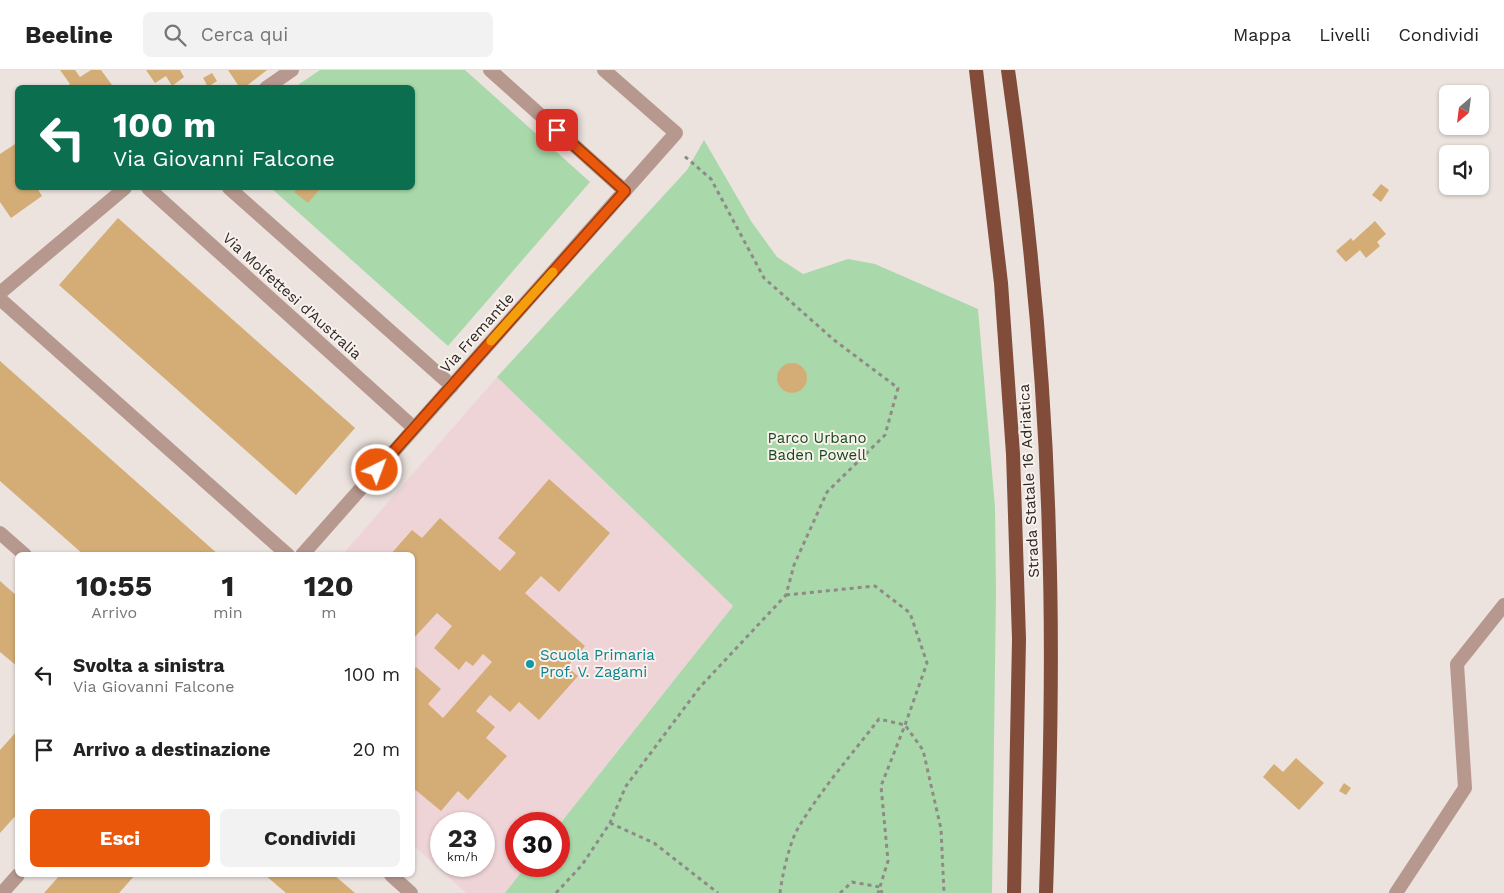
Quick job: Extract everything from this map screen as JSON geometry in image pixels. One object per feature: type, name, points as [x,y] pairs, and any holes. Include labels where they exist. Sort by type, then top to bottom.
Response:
[{"type":"highway","name":"Strada Statale 16 Adriatica","points":[[976,70],[1001,283],[1013,454],[1019,638],[1014,893]]},
{"type":"highway","name":"Strada Statale 16 Adriatica","points":[[1008,70],[1033,283],[1049,536],[1051,640],[1050,791],[1046,893]]},
{"type":"street","points":[[270,85],[292,70]]},
{"type":"street","points":[[490,70],[625,191]]},
{"type":"street","points":[[604,70],[672,137]]},
{"type":"street","name":"Via Fremantle","points":[[305,552],[672,137]]},
{"type":"street","points":[[0,293],[123,190]]},
{"type":"street","name":"Via Molfettesi d'Australia","points":[[150,190],[414,428]]},
{"type":"street","points":[[231,190],[452,386]]},
{"type":"street","points":[[0,299],[285,552]]},
{"type":"street","points":[[0,534],[21,552]]},
{"type":"street","points":[[1396,893],[1465,788],[1457,664],[1504,605]]},
{"type":"street","points":[[2,893],[16,877]]},
{"type":"street","points":[[392,877],[411,893]]},
{"type":"path","points":[[556,893],[582,865],[610,824],[626,786],[700,687],[786,595],[794,565],[827,492],[884,435],[898,388],[834,340],[764,278],[711,179],[672,137]]},
{"type":"path","points":[[786,595],[875,586],[910,613],[927,663],[881,786],[888,861],[878,893]]},
{"type":"path","points":[[780,893],[782,876],[796,832],[839,769],[880,719],[905,725],[923,750],[941,829],[944,893]]},
{"type":"path","points":[[610,824],[654,843],[718,893]]},
{"type":"path","points":[[840,893],[852,882],[880,887]]},
{"type":"path","points":[[880,887],[882,893]]},
{"type":"shaded area","points":[[497,377],[733,606],[569,812],[505,812],[505,877],[517,877],[505,893],[466,893],[448,877],[495,877],[495,812],[430,812],[430,860],[415,847],[415,552],[345,552]]},
{"type":"green space","points":[[320,70],[465,70],[590,182],[448,346],[273,190],[415,190],[415,85],[298,85]]},
{"type":"green space","name":"Parco Urbano Baden Powell","points":[[704,140],[751,221],[777,257],[803,274],[848,259],[875,264],[978,309],[995,507],[996,592],[992,893],[505,893],[517,877],[570,877],[569,812],[733,606],[497,377],[687,170]]},
{"type":"building","points":[[60,70],[75,70],[80,77],[91,70],[101,70],[112,85],[69,85],[70,84]]},
{"type":"building","points":[[146,70],[180,70],[184,77],[173,85],[166,76],[155,83]]},
{"type":"building","points":[[228,70],[267,70],[248,85],[238,85]]},
{"type":"building","points":[[212,73],[217,81],[211,85],[207,85],[203,78]]},
{"type":"building","points":[[15,144],[15,190],[38,190],[42,196],[11,218],[0,202],[0,154]]},
{"type":"building","points":[[1381,184],[1389,190],[1381,202],[1372,195]]},
{"type":"building","points":[[296,190],[319,190],[308,203],[294,192]]},
{"type":"building","points":[[118,218],[355,428],[296,495],[59,285]]},
{"type":"building","points":[[1375,221],[1386,234],[1377,242],[1380,246],[1366,258],[1360,250],[1346,262],[1336,251],[1351,238],[1353,241]]},
{"type":"building","points":[[0,361],[216,552],[81,552],[0,481]]},
{"type":"building","points":[[792,363],[803,367],[807,378],[803,389],[792,393],[781,389],[777,378],[781,367]]},
{"type":"building","name":"Scuola Primaria Prof. V. Zagami","points":[[549,479],[610,533],[559,592],[541,576],[525,593],[585,646],[567,667],[578,676],[539,720],[519,702],[510,712],[490,695],[476,711],[495,727],[486,738],[507,756],[468,800],[458,791],[441,811],[415,789],[415,668],[441,689],[428,704],[443,718],[492,662],[483,654],[473,666],[466,661],[459,670],[434,648],[452,626],[437,613],[415,637],[415,552],[393,552],[412,530],[422,538],[440,518],[500,571],[516,553],[498,538]]},
{"type":"building","points":[[0,581],[15,594],[15,664],[0,652]]},
{"type":"building","points":[[15,733],[15,816],[0,833],[0,750]]},
{"type":"building","points":[[1296,758],[1324,783],[1299,810],[1263,777],[1274,764],[1283,772]]},
{"type":"building","points":[[1344,783],[1351,788],[1346,795],[1339,791]]},
{"type":"building","points":[[58,877],[133,877],[119,893],[44,893]]},
{"type":"building","points":[[267,877],[336,877],[355,893],[286,893]]},
{"type":"slow traffic","points":[[491,341],[553,272]]},
{"type":"place","name":"Scuola Primaria Prof. V. Zagami","points":[[530,664]]},
{"type":"route","points":[[377,470],[625,191],[557,130]]}]
